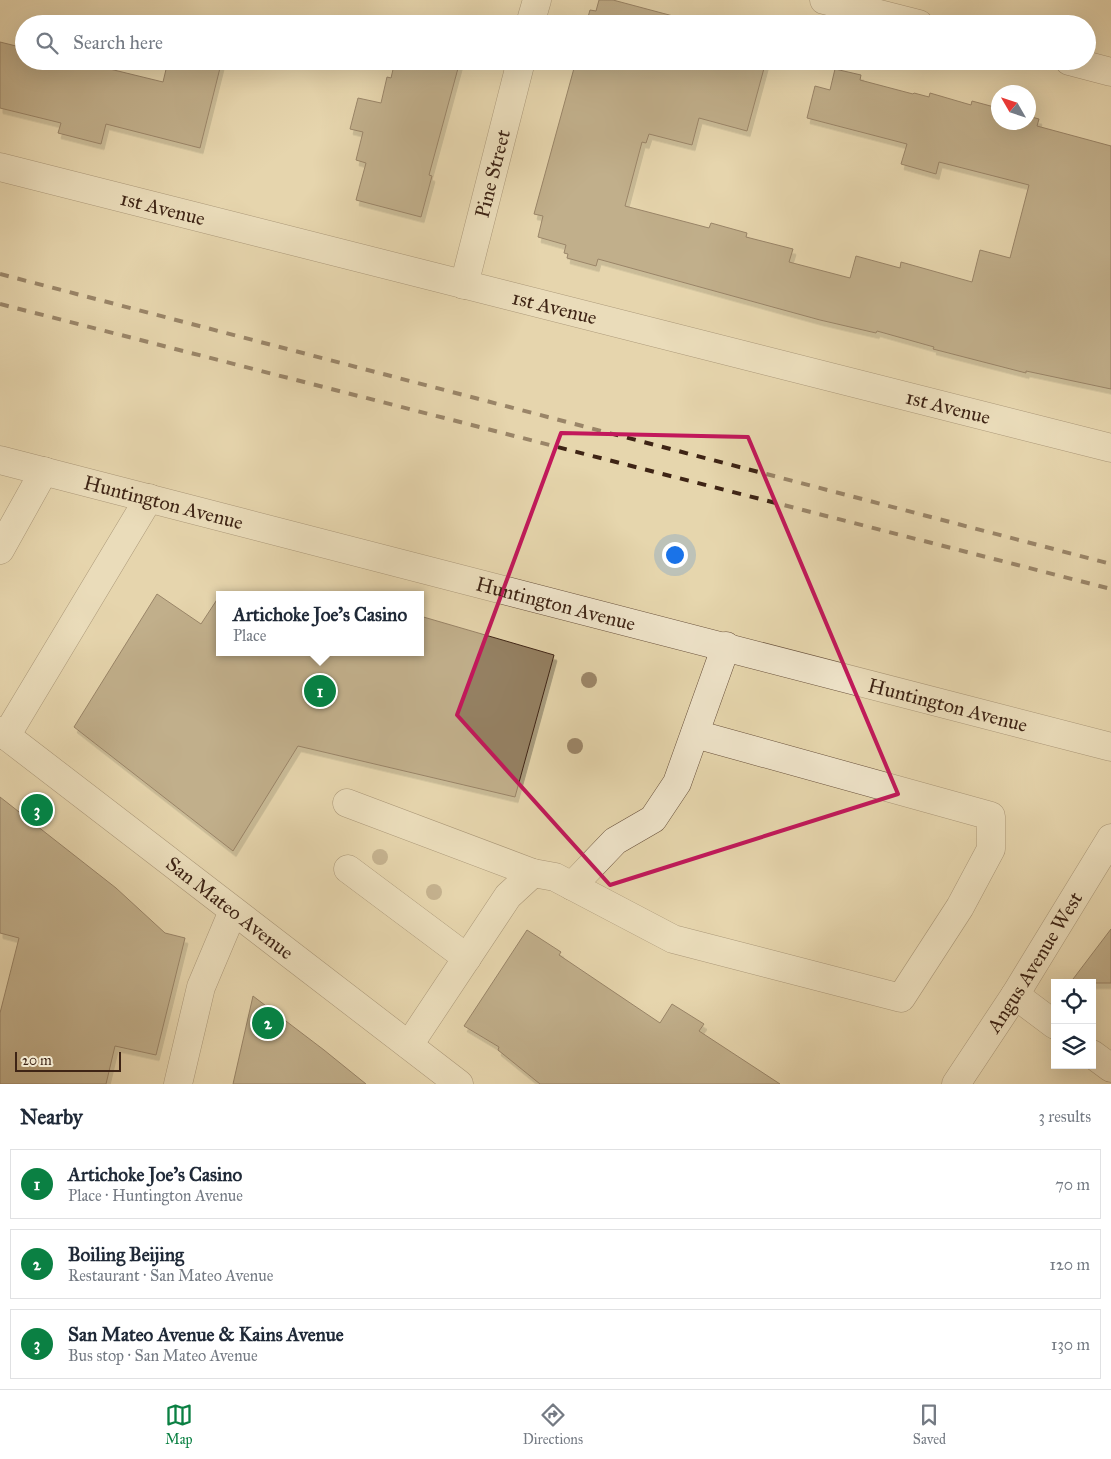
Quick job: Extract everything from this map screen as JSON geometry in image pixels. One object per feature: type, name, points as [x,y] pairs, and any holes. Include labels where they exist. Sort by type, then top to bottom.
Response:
[{"type":"street","points":[[532,15],[536,0]]},
{"type":"street","points":[[824,0],[883,15]]},
{"type":"street","points":[[1096,68],[1111,72]]},
{"type":"street","name":"Pine Street","points":[[464,285],[519,70]]},
{"type":"street","name":"1st Avenue","points":[[0,167],[1111,448]]},
{"type":"street","name":"Huntington Avenue","points":[[0,460],[1111,747]]},
{"type":"street","points":[[0,550],[44,472]]},
{"type":"street","points":[[3,734],[149,498]]},
{"type":"street","points":[[572,886],[615,842],[653,819],[677,783],[726,646]]},
{"type":"street","name":"San Mateo Avenue","points":[[3,734],[460,1084]]},
{"type":"street","points":[[347,803],[533,873],[555,877],[673,939],[901,998],[960,907],[991,849],[991,816],[694,734]]},
{"type":"street","name":"Angus Avenue West","points":[[956,1084],[1108,851]]},
{"type":"street","points":[[348,869],[467,958]]},
{"type":"street","points":[[409,1045],[508,896],[533,873]]},
{"type":"street","points":[[178,1084],[201,987],[233,910]]},
{"type":"street","points":[[1015,994],[1054,1024]]},
{"type":"street","points":[[1096,1057],[1111,1068]]},
{"type":"highlighted area","points":[[561,433],[748,437],[898,794],[610,885],[457,715]]},
{"type":"building","points":[[599,0],[613,0],[669,15],[589,15],[590,10],[596,11]]},
{"type":"building","points":[[0,42],[15,46],[15,70],[114,70],[163,82],[166,70],[220,70],[200,148],[106,124],[101,144],[58,133],[61,123],[0,108]]},
{"type":"building","points":[[393,70],[458,70],[429,175],[432,176],[421,217],[356,200],[366,163],[356,160],[363,132],[350,129],[358,98],[381,103],[387,77],[391,78]]},
{"type":"building","points":[[574,70],[764,70],[747,131],[699,118],[692,145],[649,134],[646,143],[642,142],[625,206],[709,228],[711,223],[747,233],[746,237],[793,249],[789,262],[850,278],[856,256],[900,268],[901,262],[972,282],[980,250],[1010,258],[1029,185],[939,162],[936,174],[901,164],[907,144],[807,118],[815,86],[830,90],[835,70],[839,70],[861,75],[860,80],[913,94],[929,97],[930,93],[971,105],[972,101],[991,106],[991,130],[1036,130],[1036,118],[1039,119],[1037,126],[1111,146],[1111,389],[1026,371],[1026,373],[933,349],[934,347],[877,331],[876,333],[820,320],[598,259],[596,266],[567,258],[568,254],[564,253],[566,245],[538,237],[543,216],[534,214]]},
{"type":"building","points":[[157,594],[201,624],[216,601],[216,656],[424,656],[424,617],[554,655],[515,797],[298,746],[233,851],[74,727]]},
{"type":"building","points":[[0,797],[116,888],[165,933],[185,938],[156,1055],[115,1046],[106,1084],[0,1084],[0,1013],[19,938],[0,933]]},
{"type":"building","points":[[1111,929],[1111,983],[1096,983],[1096,979],[1073,979]]},
{"type":"building","points":[[527,930],[561,952],[559,955],[660,1023],[672,1004],[704,1024],[699,1031],[780,1084],[540,1084],[498,1050],[499,1047],[464,1026]]},
{"type":"building","points":[[253,996],[324,1050],[366,1084],[233,1084]]},
{"type":"railway","points":[[0,274],[1111,564]]},
{"type":"railway","points":[[0,304],[1111,589]]},
{"type":"place","name":"Artichoke Joe's Casino","points":[[320,691]]},
{"type":"place","name":"San Mateo Avenue & Kains Avenue","points":[[37,810]]},
{"type":"place","name":"Boiling Beijing","points":[[268,1023]]}]
